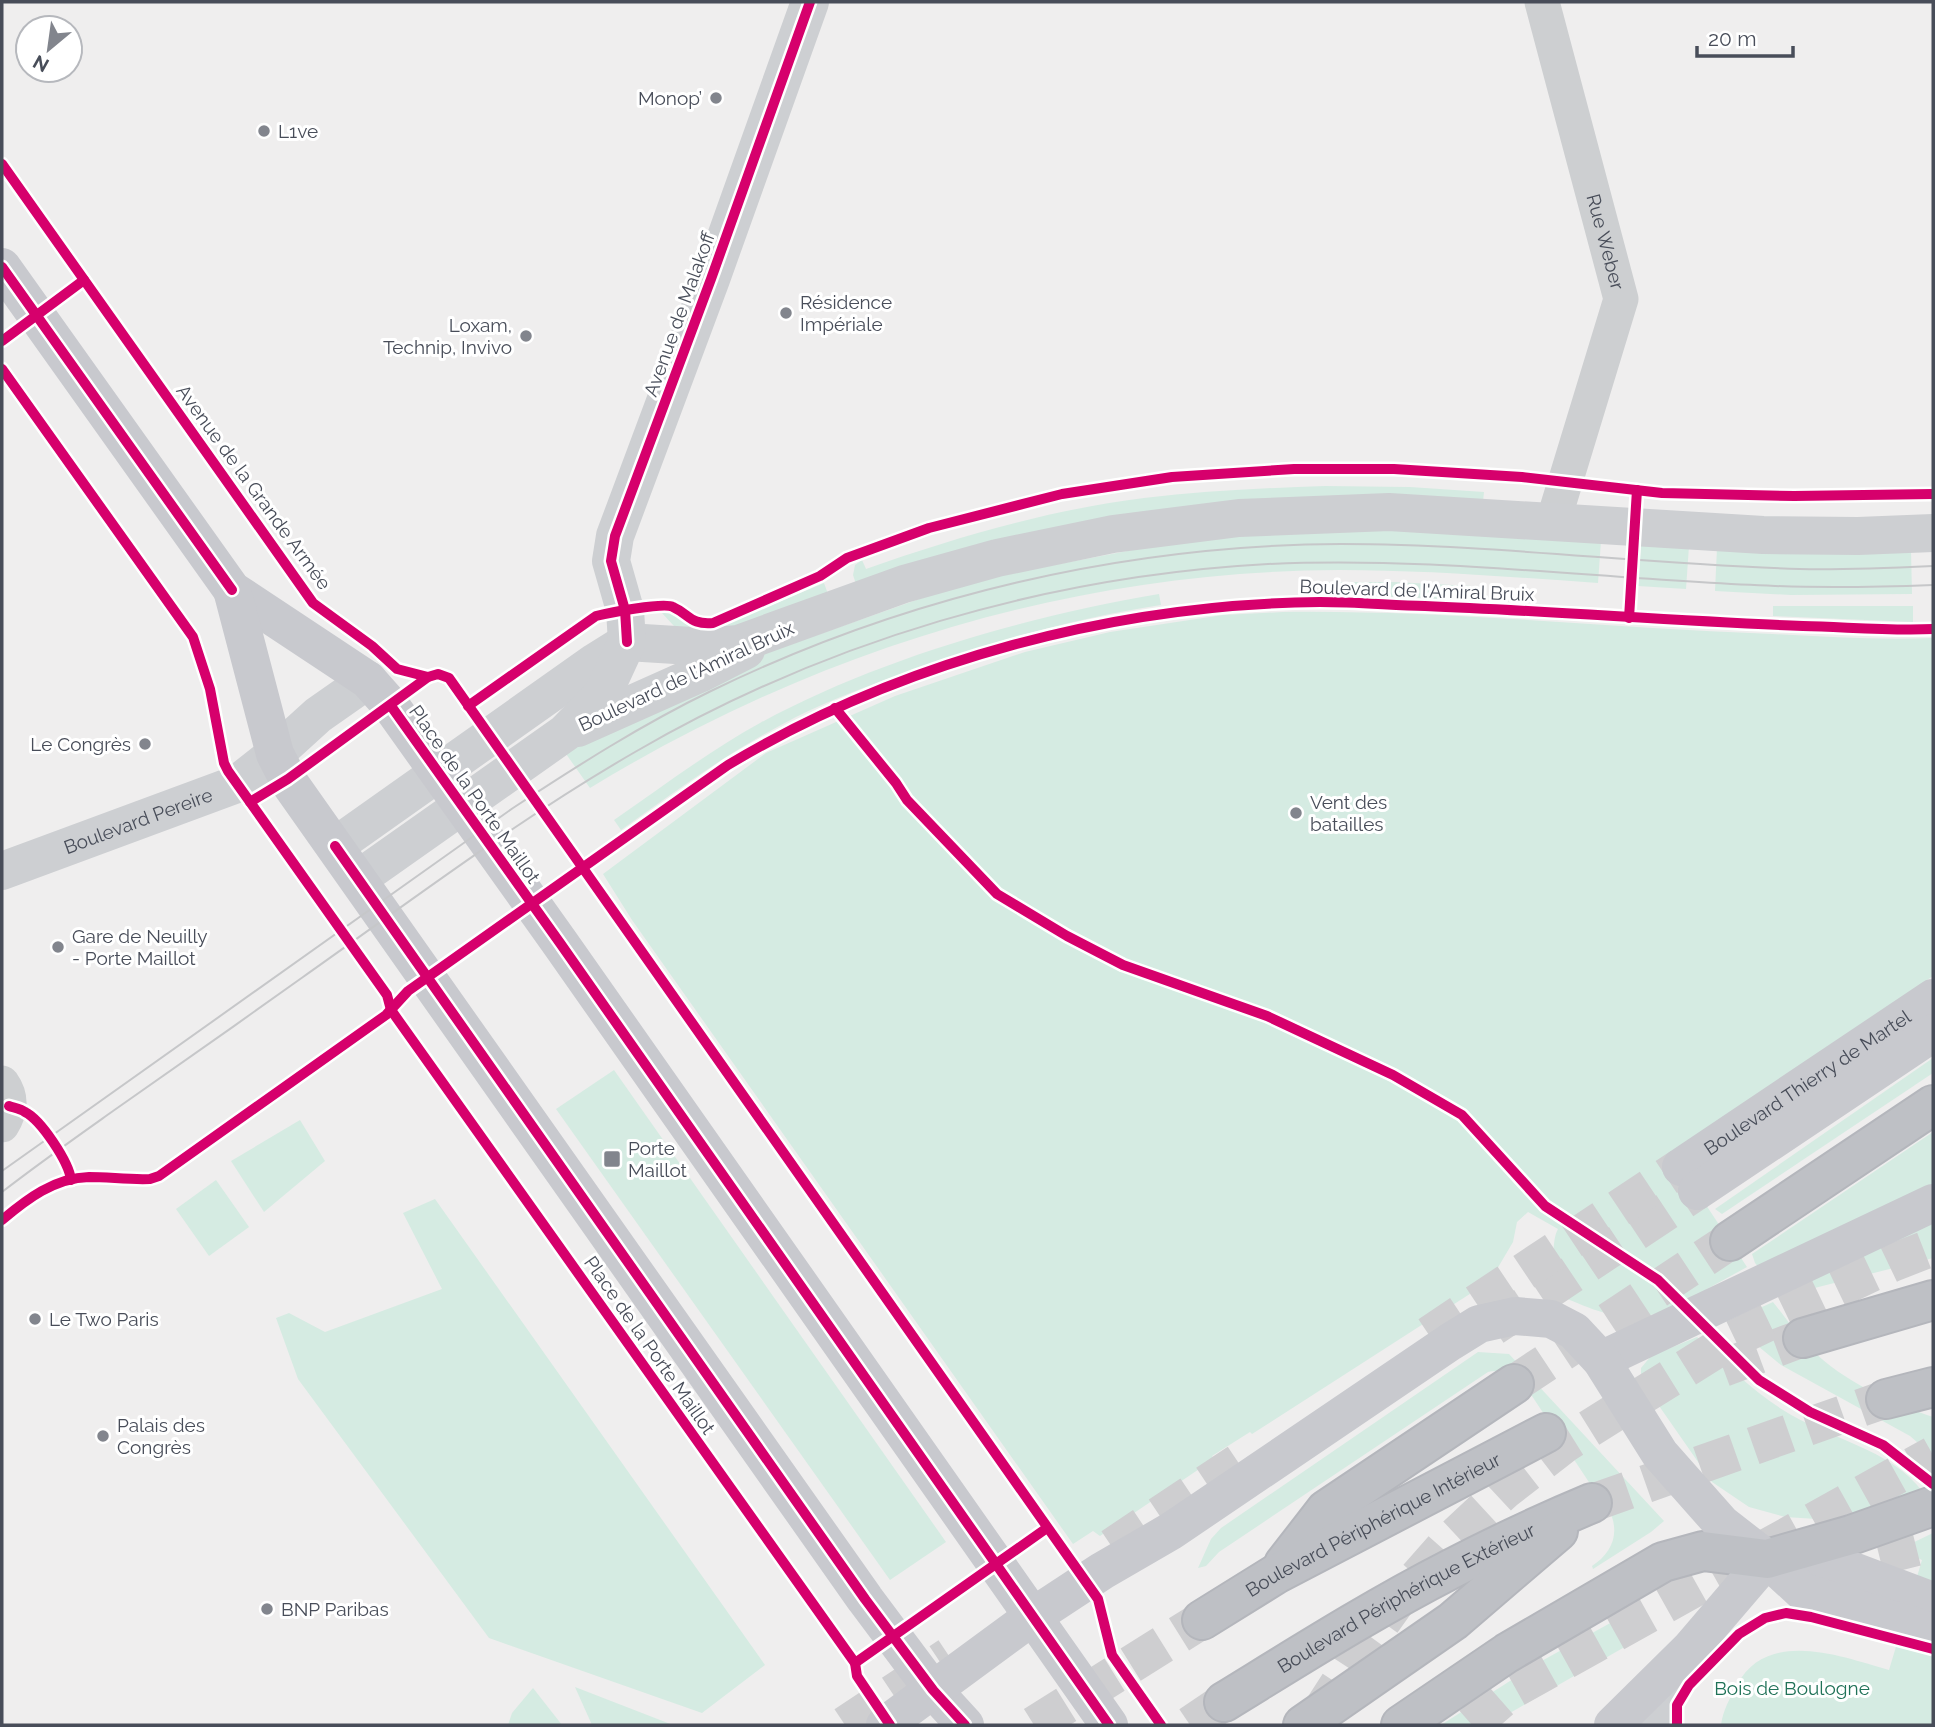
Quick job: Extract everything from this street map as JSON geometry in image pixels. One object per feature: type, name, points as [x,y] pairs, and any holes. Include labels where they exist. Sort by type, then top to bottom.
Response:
[{"type":"highway","points":[[1730,1241],[1933,1105]]},
{"type":"highway","points":[[1803,1338],[1933,1300]]},
{"type":"highway","points":[[1276,1574],[1326,1510],[1514,1384]]},
{"type":"highway","points":[[1886,1399],[1933,1387]]},
{"type":"highway","name":"Boulevard Périphérique Intérieur","points":[[1202,1620],[1276,1574],[1545,1433]]},
{"type":"highway","name":"Boulevard Périphérique Extérieur","points":[[1224,1702],[1348,1626],[1451,1569],[1525,1532],[1592,1503],[1453,1621],[1303,1725]]},
{"type":"highway","points":[[1401,1725],[1507,1653],[1663,1562],[1703,1551],[1767,1559],[1851,1535],[1933,1506]]},
{"type":"main road","points":[[2,267],[232,590]]},
{"type":"main road","name":"Place de la Porte Maillot","points":[[232,590],[368,680],[391,706],[1109,1725]]},
{"type":"main road","name":"Place de la Porte Maillot","points":[[232,590],[275,754],[291,785],[865,1599],[933,1690],[965,1725]]},
{"type":"main road","name":"Boulevard Thierry de Martel","points":[[1933,998],[1689,1179],[1933,1033]]},
{"type":"main road","points":[[1601,1360],[1933,1203]]},
{"type":"main road","points":[[885,1725],[1032,1617],[1093,1576],[1171,1531],[1479,1324],[1515,1316],[1551,1319],[1574,1331],[1601,1360],[1660,1454],[1690,1491],[1721,1524],[1767,1559],[1803,1592],[1933,1632]]},
{"type":"main road","points":[[1613,1725],[1690,1648],[1767,1559],[1808,1554],[1933,1601]]},
{"type":"street","name":"Avenue de Malakoff","points":[[627,642],[625,610],[611,561],[615,536],[712,279],[810,2]]},
{"type":"street","name":"Rue Weber","points":[[1542,2],[1621,299],[1553,522]]},
{"type":"street","name":"Boulevard de l'Amiral Bruix","points":[[358,879],[565,733],[603,694],[627,642],[708,647],[738,644],[904,584],[997,558],[1075,541],[1187,523],[1284,515],[1389,512],[1763,535],[1858,536],[1933,533]]},
{"type":"street","name":"Boulevard de l'Amiral Bruix","points":[[565,733],[699,674],[807,619]]},
{"type":"street","points":[[335,846],[627,642]]},
{"type":"street","name":"Boulevard Pereire","points":[[2,871],[237,784],[318,715],[368,680]]},
{"type":"street","points":[[2,1125],[9,1106],[4,1085]]},
{"type":"street","points":[[1658,1725],[1658,1708],[1667,1684],[1690,1648]]},
{"type":"green space","points":[[1325,486],[1410,487],[1484,492],[1483,501],[856,584],[853,575],[855,565],[862,560],[866,569],[968,536],[1038,517],[1108,503],[1234,490]]},
{"type":"green space","points":[[1356,528],[1601,541],[1598,583],[1339,570],[1240,574],[1142,585],[1045,603],[950,628],[856,659],[765,696],[676,739],[590,788],[564,751],[758,656],[970,581],[1190,539]]},
{"type":"green space","points":[[1641,543],[1689,546],[1686,589],[1638,586]]},
{"type":"green space","points":[[1717,548],[1911,550],[1912,594],[1791,595],[1715,591]]},
{"type":"green space","points":[[1320,582],[1472,586],[1472,600],[1320,594]]},
{"type":"green space","points":[[824,583],[828,594],[728,635],[674,626],[661,612],[671,612],[692,627],[714,629]]},
{"type":"green space","points":[[1159,594],[1161,605],[1059,625],[992,644],[926,665],[836,699],[739,749],[621,830],[614,820],[741,734],[805,700],[853,679],[954,643],[1006,628],[1058,614]]},
{"type":"green space","points":[[1773,606],[1913,606],[1913,622],[1773,616]]},
{"type":"green space","points":[[1283,612],[1406,614],[1833,637],[1933,638],[1933,976],[1671,1152],[1747,1267],[1702,1294],[1659,1313],[1635,1317],[1611,1315],[1556,1294],[1554,1251],[1558,1229],[1528,1212],[1517,1222],[1513,1242],[1490,1281],[1252,1434],[1250,1432],[1212,1456],[1214,1459],[1100,1536],[1093,1531],[1073,1544],[632,920],[603,874],[766,753],[895,696],[1025,652],[1110,632],[1223,615]]},
{"type":"green space","points":[[1933,1058],[1933,1073],[1722,1214],[1715,1209]]},
{"type":"green space","points":[[614,1070],[946,1542],[890,1580],[556,1109]]},
{"type":"green space","points":[[300,1120],[325,1161],[264,1212],[231,1161]]},
{"type":"green space","points":[[1933,1132],[1933,1258],[1783,1296],[1755,1263],[1752,1254]]},
{"type":"green space","points":[[216,1180],[249,1227],[209,1256],[176,1209]]},
{"type":"green space","points":[[435,1199],[765,1665],[702,1713],[489,1638],[298,1379],[276,1318],[289,1313],[325,1332],[442,1289],[403,1213]]},
{"type":"green space","points":[[1773,1302],[1806,1344],[1824,1361],[1884,1398],[1933,1417],[1933,1456],[1910,1436],[1781,1365],[1729,1322]]},
{"type":"green space","points":[[1697,1337],[1771,1402],[1801,1420],[1876,1454],[1909,1477],[1923,1492],[1833,1520],[1785,1517],[1749,1507],[1712,1482],[1641,1380],[1641,1368],[1651,1356]]},
{"type":"green space","points":[[1478,1352],[1509,1354],[1664,1521],[1593,1569],[1592,1566],[1603,1557],[1611,1545],[1614,1532],[1612,1517],[1526,1387],[1509,1375],[1494,1371],[1488,1372],[1219,1552],[1206,1566],[1198,1568],[1211,1539],[1221,1528]]},
{"type":"green space","name":"Bois de Boulogne","points":[[1933,1533],[1933,1725],[1721,1725],[1725,1709],[1737,1685],[1750,1667],[1767,1657],[1806,1651],[1849,1658],[1889,1670],[1922,1560],[1911,1555],[1906,1546]]},
{"type":"green space","points":[[1632,1611],[1642,1637],[1489,1725],[1441,1725],[1538,1663]]},
{"type":"green space","points":[[575,1687],[673,1725],[592,1725]]},
{"type":"green space","points":[[533,1688],[562,1725],[508,1725],[512,1713]]},
{"type":"tunnel","points":[[1429,1335],[1681,1167]]},
{"type":"tunnel","points":[[1493,1327],[1697,1191]]},
{"type":"tunnel","points":[[1514,1384],[1730,1241]]},
{"type":"tunnel","points":[[1318,1716],[1396,1602],[1448,1543],[1504,1491],[1566,1443],[1733,1339],[1892,1263],[1933,1247]]},
{"type":"tunnel","points":[[1723,1368],[1803,1338]]},
{"type":"tunnel","points":[[1592,1503],[1886,1399]]},
{"type":"tunnel","points":[[1472,1725],[1512,1690],[1933,1455]]},
{"type":"tunnel","points":[[1112,1547],[1245,1458]]},
{"type":"tunnel","points":[[1824,1570],[1933,1543]]},
{"type":"tunnel","points":[[1034,1725],[1202,1620]]},
{"type":"tunnel","points":[[845,1725],[949,1656]]},
{"type":"tunnel","points":[[1190,1725],[1224,1702]]},
{"type":"tram line","points":[[2,1171],[513,808],[610,746],[685,704],[785,657],[861,628],[939,603],[1018,582],[1098,566],[1178,554],[1260,547],[1341,544],[1456,547],[1800,569],[1933,566]]},
{"type":"tram line","points":[[2,1192],[466,861],[592,778],[708,713],[783,677],[940,621],[1021,599],[1103,583],[1185,571],[1268,564],[1395,563],[1775,586],[1933,585]]},
{"type":"cycle path","points":[[627,642],[625,610],[611,561],[615,536],[810,2]]},
{"type":"cycle path","name":"Avenue de la Grande Armée","points":[[2,164],[313,603],[372,646],[397,669],[428,677]]},
{"type":"cycle path","points":[[2,267],[232,590]]},
{"type":"cycle path","points":[[2,341],[84,280]]},
{"type":"cycle path","points":[[2,369],[193,637],[210,689],[224,763],[228,771],[387,995],[391,1010],[855,1663],[857,1676],[890,1725]]},
{"type":"cycle path","points":[[468,706],[596,616],[636,608],[668,606],[695,621],[713,623],[820,576],[847,558],[929,528],[1062,494],[1172,477],[1294,469],[1394,469],[1522,477],[1662,493],[1794,496],[1933,494]]},
{"type":"cycle path","points":[[1629,618],[1637,490]]},
{"type":"cycle path","points":[[2,1220],[31,1197],[64,1181],[89,1177],[150,1179],[159,1176],[386,1015],[408,991],[728,765],[795,728],[866,696],[938,668],[1013,645],[1089,627],[1166,614],[1243,605],[1320,602],[1803,626],[1933,629]]},
{"type":"cycle path","points":[[250,802],[288,779],[428,677],[438,674],[449,678],[1098,1599],[1112,1655],[1161,1725]]},
{"type":"cycle path","points":[[391,706],[1109,1725]]},
{"type":"cycle path","points":[[835,708],[907,800],[997,894],[1067,936],[1123,965],[1267,1016],[1393,1075],[1462,1115],[1545,1206],[1658,1280],[1759,1380],[1810,1412],[1883,1445],[1933,1484]]},
{"type":"cycle path","points":[[335,846],[865,1599],[933,1690],[965,1725]]},
{"type":"cycle path","points":[[9,1106],[22,1110],[39,1123],[60,1153],[71,1180]]},
{"type":"cycle path","points":[[855,1663],[1047,1528]]},
{"type":"cycle path","points":[[1677,1725],[1677,1705],[1689,1685],[1739,1634],[1765,1618],[1786,1613],[1811,1617],[1933,1649]]},
{"type":"place","name":"Monop’","points":[[716,98]]},
{"type":"place","name":"L1ve","points":[[264,131]]},
{"type":"place","name":"Résidence Impériale","points":[[786,313]]},
{"type":"place","name":"Loxam, Technip, Invivo","points":[[526,336]]},
{"type":"place","name":"Le Congrès","points":[[145,744]]},
{"type":"place","name":"Vent des batailles","points":[[1296,813]]},
{"type":"place","name":"Gare de Neuilly - Porte Maillot","points":[[58,947]]},
{"type":"place","name":"Porte Maillot","points":[[612,1159]]},
{"type":"place","name":"Le Two Paris","points":[[35,1319]]},
{"type":"place","name":"Palais des Congrès","points":[[103,1436]]},
{"type":"place","name":"BNP Paribas","points":[[267,1609]]}]
